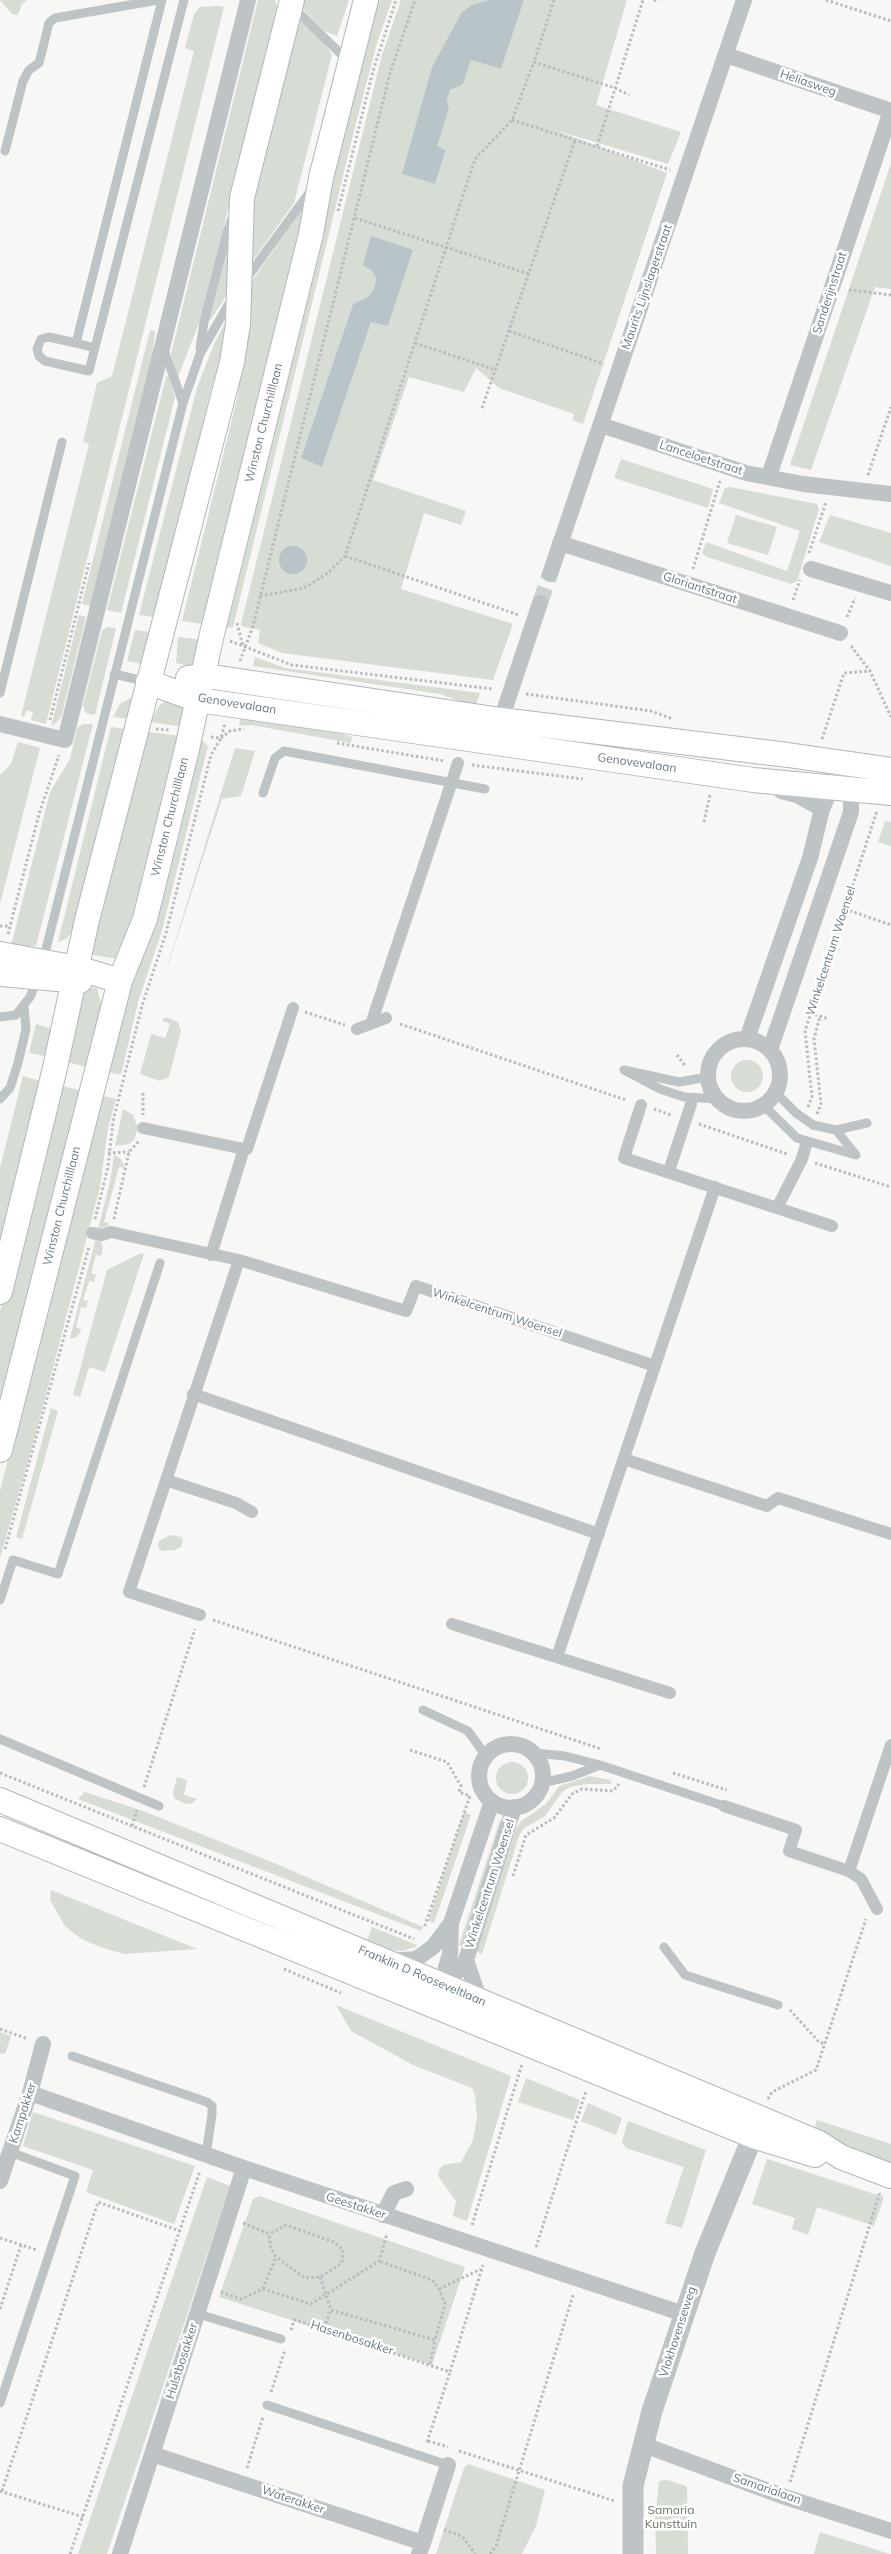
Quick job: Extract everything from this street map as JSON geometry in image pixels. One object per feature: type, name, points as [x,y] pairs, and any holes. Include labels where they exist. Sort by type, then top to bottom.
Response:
[{"type":"main road","name":"Winston Churchilllaan","points":[[0,1450],[120,981],[145,919],[198,700],[202,676],[311,234],[320,178],[366,0]]},
{"type":"main road","name":"Winston Churchilllaan","points":[[0,1292],[75,974],[148,682],[237,340],[242,198],[290,2]]},
{"type":"main road","name":"Genovevalaan","points":[[148,682],[202,676],[501,720],[891,770]]},
{"type":"main road","name":"Genovevalaan","points":[[148,682],[198,700],[753,780],[887,793]]},
{"type":"main road","points":[[0,954],[40,970]]},
{"type":"main road","points":[[0,974],[40,970],[120,981]]},
{"type":"main road","name":"Franklin D Rooseveltlaan","points":[[0,1800],[480,2001],[757,2127],[815,2156],[841,2157],[888,2175]]},
{"type":"main road","name":"Franklin D Rooseveltlaan","points":[[0,1829],[459,2015],[757,2127]]},
{"type":"street","points":[[0,724],[64,740],[248,0]]},
{"type":"street","name":"Maurits Lijnslagerstraat","points":[[550,574],[744,0]]},
{"type":"street","name":"Heliasweg","points":[[726,55],[891,111]]},
{"type":"street","name":"Sanderijnstraat","points":[[769,476],[891,111]]},
{"type":"street","name":"Lanceloetstraat","points":[[601,425],[746,473],[803,484],[891,494]]},
{"type":"street","name":"Gloriantstraat","points":[[560,543],[840,633]]},
{"type":"street","points":[[811,569],[891,593]]},
{"type":"street","points":[[501,720],[540,603]]},
{"type":"street","points":[[371,1024],[458,763]]},
{"type":"street","name":"Winkelcentrum Woensel","points":[[770,1050],[851,812],[841,788],[843,763]]},
{"type":"street","points":[[753,780],[769,788],[797,795],[822,809]]},
{"type":"street","name":"Winkelcentrum Woensel","points":[[747,1039],[810,858],[822,809],[841,788]]},
{"type":"street","points":[[851,812],[887,793]]},
{"type":"street","points":[[211,1255],[244,1150],[246,1150],[293,1008]]},
{"type":"street","points":[[357,1029],[386,1018]]},
{"type":"street","points":[[747,1039],[755,1041],[770,1050],[780,1074],[775,1092],[762,1105],[744,1111],[734,1109],[717,1099],[708,1077],[711,1062],[719,1049],[727,1043],[747,1039]]},
{"type":"street","points":[[641,1104],[624,1158],[832,1226]]},
{"type":"street","points":[[669,1172],[691,1104]]},
{"type":"street","points":[[143,1128],[244,1150]]},
{"type":"street","points":[[776,1208],[802,1159],[806,1145]]},
{"type":"street","points":[[558,1657],[715,1187]]},
{"type":"street","name":"Winkelcentrum Woensel","points":[[92,1233],[102,1235],[111,1232],[239,1260],[406,1311],[416,1286],[655,1366]]},
{"type":"street","points":[[200,1615],[129,1592],[193,1394],[239,1260]]},
{"type":"street","points":[[193,1394],[600,1534]]},
{"type":"street","points":[[624,1459],[767,1506],[778,1498],[891,1534]]},
{"type":"street","points":[[166,1480],[236,1503],[252,1512]]},
{"type":"street","points":[[452,1624],[670,1693]]},
{"type":"street","points":[[504,1745],[520,1746],[534,1753],[540,1762],[542,1783],[532,1800],[514,1807],[502,1807],[492,1801],[481,1786],[479,1776],[481,1765],[486,1756],[504,1745]]},
{"type":"street","points":[[849,1871],[891,1745]]},
{"type":"street","name":"Winkelcentrum Woensel","points":[[441,1984],[450,1954],[451,1923],[492,1801]]},
{"type":"street","points":[[724,1806],[796,1830],[789,1851],[849,1871],[861,1879],[877,1909]]},
{"type":"street","name":"Winkelcentrum Woensel","points":[[408,1994],[441,1984],[458,1970],[466,1960],[514,1807]]},
{"type":"street","name":"Winkelcentrum Woensel","points":[[387,1961],[416,1959],[434,1947],[451,1923]]},
{"type":"street","name":"Winkelcentrum Woensel","points":[[466,1960],[480,2001]]},
{"type":"street","points":[[441,1984],[459,2015]]},
{"type":"street","name":"Kampakker","points":[[0,2181],[30,2093],[42,2044]]},
{"type":"street","name":"Geestakker","points":[[30,2093],[244,2168],[684,2314]]},
{"type":"street","name":"Vlokhovenseweg","points":[[633,2554],[633,2486],[644,2445],[684,2314],[705,2253],[757,2127]]},
{"type":"street","name":"Hulstbosakker","points":[[120,2554],[244,2168]]},
{"type":"street","points":[[388,2216],[394,2193],[406,2189]]},
{"type":"street","name":"Samarialaan","points":[[644,2445],[785,2497],[891,2531]]},
{"type":"street","name":"Waterakker","points":[[152,2454],[242,2483],[421,2549]]},
{"type":"street","points":[[421,2549],[448,2465]]},
{"type":"lane","points":[[5,151],[23,80],[29,70],[38,63],[49,23],[55,18],[158,0]]},
{"type":"lane","points":[[76,343],[162,0]]},
{"type":"lane","points":[[96,348],[49,337],[41,340],[37,348],[39,356],[45,360],[90,371],[96,348],[184,0]]},
{"type":"lane","name":"Winston Churchilllaan","points":[[290,2],[350,62]]},
{"type":"lane","name":"Winston Churchilllaan","points":[[0,1099],[10,1088],[18,1063],[26,1029],[24,1007],[40,970],[183,403],[200,354],[239,288],[320,178]]},
{"type":"lane","name":"Winston Churchilllaan","points":[[200,354],[204,322],[227,232],[242,198]]},
{"type":"lane","points":[[163,348],[183,403]]},
{"type":"lane","points":[[0,694],[62,442]]},
{"type":"lane","points":[[114,674],[148,682]]},
{"type":"lane","points":[[263,794],[275,758],[284,751],[485,788]]},
{"type":"lane","points":[[0,1017],[16,1015],[24,1007]]},
{"type":"lane","points":[[708,1077],[679,1082],[624,1070],[660,1089],[684,1097],[717,1099]]},
{"type":"lane","points":[[775,1092],[803,1120],[836,1130],[867,1123]]},
{"type":"lane","points":[[762,1105],[797,1138],[856,1155],[836,1130]]},
{"type":"lane","points":[[0,1600],[13,1560],[58,1574],[160,1263]]},
{"type":"lane","points":[[423,1710],[468,1731],[486,1756]]},
{"type":"lane","points":[[0,1739],[159,1806]]},
{"type":"lane","points":[[534,1753],[565,1756],[600,1765],[724,1806]]},
{"type":"lane","points":[[542,1783],[572,1776],[600,1765]]},
{"type":"lane","points":[[664,1947],[685,1975],[778,2006]]},
{"type":"lane","points":[[72,2056],[207,2102],[212,2106],[212,2115],[206,2154]]},
{"type":"lane","points":[[0,2403],[75,2176],[10,2152]]},
{"type":"lane","points":[[198,2314],[284,2340]]},
{"type":"lane","points":[[267,2405],[448,2465]]},
{"type":"path","points":[[236,681],[244,646],[253,626],[390,73],[415,0]]},
{"type":"path","points":[[260,596],[304,588],[328,573],[345,556],[475,159],[512,120],[534,62],[554,0]]},
{"type":"path","points":[[597,146],[643,0]]},
{"type":"path","points":[[826,0],[891,21]]},
{"type":"path","points":[[534,62],[629,94]]},
{"type":"path","points":[[512,120],[685,174]]},
{"type":"path","points":[[482,408],[575,140]]},
{"type":"path","points":[[355,218],[528,274]]},
{"type":"path","points":[[832,287],[891,295]]},
{"type":"path","points":[[509,332],[619,369]]},
{"type":"path","points":[[415,343],[496,370]]},
{"type":"path","points":[[863,491],[891,407]]},
{"type":"path","points":[[688,584],[725,466]]},
{"type":"path","points":[[345,556],[534,620]]},
{"type":"path","points":[[861,584],[840,633],[870,670],[891,716]]},
{"type":"path","points":[[244,646],[292,665],[652,711],[678,721]]},
{"type":"path","points":[[822,739],[844,673],[870,670]]},
{"type":"path","name":"Winston Churchilllaan","points":[[108,1153],[113,1121],[142,1006],[166,933],[211,755],[221,738],[230,704]]},
{"type":"path","points":[[628,714],[629,708]]},
{"type":"path","points":[[812,738],[830,740]]},
{"type":"path","points":[[0,926],[10,926],[39,814],[64,740]]},
{"type":"path","points":[[440,751],[441,768]]},
{"type":"path","name":"Winkelcentrum Woensel","points":[[806,1113],[812,1096],[805,1031],[845,909],[887,793]]},
{"type":"path","points":[[704,822],[710,795]]},
{"type":"path","points":[[845,909],[891,926]]},
{"type":"path","points":[[293,1008],[357,1029]]},
{"type":"path","points":[[810,1013],[829,1019]]},
{"type":"path","points":[[816,1116],[821,1104],[814,1039],[820,1016]]},
{"type":"path","points":[[677,1055],[686,1067]]},
{"type":"path","points":[[111,1232],[130,1152],[138,1142],[143,1128],[143,1093]]},
{"type":"path","points":[[3,1555],[19,1503],[92,1233],[108,1167],[108,1153],[130,1152]]},
{"type":"path","points":[[140,1798],[200,1615],[604,1750]]},
{"type":"path","points":[[410,1750],[447,1762],[461,1786],[459,1792],[470,1796],[423,1933]]},
{"type":"path","points":[[670,1772],[729,1791]]},
{"type":"path","points":[[510,1882],[526,1835],[554,1818],[572,1794],[582,1789],[612,1791],[629,1775]]},
{"type":"path","points":[[757,2127],[772,2092],[816,2070],[866,1918],[877,1909]]},
{"type":"path","points":[[778,2006],[794,2012],[819,2042],[825,2044]]},
{"type":"path","points":[[0,2029],[42,2044]]},
{"type":"path","points":[[467,2243],[522,2064]]},
{"type":"path","points":[[530,2264],[586,2092]]},
{"type":"path","points":[[70,2554],[206,2154]]},
{"type":"path","points":[[785,2497],[888,2175]]},
{"type":"path","points":[[83,2517],[1,2491],[98,2202],[180,2230]]},
{"type":"path","points":[[206,2287],[241,2299],[263,2289],[311,2304],[379,2261],[388,2216]]},
{"type":"path","points":[[229,2217],[269,2234]]},
{"type":"path","points":[[286,2225],[334,2242],[343,2250],[342,2263],[320,2277],[305,2278],[276,2257],[271,2249],[269,2234],[286,2225]]},
{"type":"path","points":[[0,2238],[49,2254]]},
{"type":"path","points":[[0,2309],[21,2245]]},
{"type":"path","points":[[422,2456],[488,2250]]},
{"type":"path","points":[[263,2289],[276,2257]]},
{"type":"path","points":[[379,2261],[432,2280],[439,2289],[445,2304],[430,2364]]},
{"type":"path","points":[[439,2289],[482,2269]]},
{"type":"path","points":[[320,2277],[331,2310],[324,2328]]},
{"type":"path","points":[[490,2554],[496,2546],[578,2280]]},
{"type":"path","points":[[331,2310],[435,2340]]},
{"type":"path","name":"Hasenbosakker","points":[[290,2334],[294,2320],[324,2328],[450,2372]]},
{"type":"path","points":[[242,2483],[267,2405],[284,2340]]},
{"type":"path","points":[[428,2441],[632,2506]]},
{"type":"path","points":[[429,2525],[462,2536],[475,2554]]},
{"type":"green space","points":[[0,0],[27,0],[22,4],[18,15],[12,14]]},
{"type":"green space","points":[[258,0],[275,0],[278,9],[201,318],[178,377],[171,354]]},
{"type":"green space","points":[[299,0],[349,0],[337,36],[324,31],[299,5]]},
{"type":"green space","points":[[380,0],[392,0],[377,43],[356,123],[233,627],[226,628],[369,29]]},
{"type":"green space","points":[[401,0],[489,0],[474,4],[432,67],[403,174],[435,184],[446,150],[436,146],[449,108],[447,100],[450,90],[463,83],[471,60],[501,69],[524,0],[627,0],[596,105],[681,132],[668,164],[555,130],[667,173],[583,424],[572,420],[574,414],[499,388],[476,368],[464,392],[409,377],[373,480],[466,511],[461,525],[424,513],[401,589],[513,624],[493,680],[282,653],[258,643],[260,630],[242,626],[241,624],[382,55]],"holes":[[[413,250],[388,326],[371,321],[322,467],[301,458],[353,304],[369,296],[374,290],[376,279],[372,271]]]},
{"type":"green space","points":[[200,7],[224,7],[46,724],[31,720],[33,712],[27,710],[24,717],[21,716],[89,444],[83,442],[97,383],[112,376],[194,51],[185,48],[194,14]]},
{"type":"green space","points":[[297,15],[328,48],[332,55],[294,203],[248,267],[247,222]]},
{"type":"green space","points":[[891,163],[891,289],[875,287],[811,470],[790,465]]},
{"type":"green space","points":[[304,204],[306,204],[209,625],[182,621],[238,395],[246,289],[297,217]]},
{"type":"green space","points":[[232,229],[233,285],[210,321],[209,320]]},
{"type":"green space","points":[[231,311],[231,344],[213,382],[154,617],[139,615],[197,388],[214,344]]},
{"type":"green space","points":[[150,330],[155,331],[152,358],[90,606],[82,604]]},
{"type":"green space","points":[[169,376],[175,397],[121,613],[107,610],[166,377]]},
{"type":"green space","points":[[621,459],[713,489],[708,508],[614,478]]},
{"type":"green space","points":[[730,487],[817,504],[819,509],[797,581],[791,584],[707,557],[702,553],[706,542],[787,571],[800,531],[719,503],[725,488]]},
{"type":"green space","points":[[736,515],[777,527],[768,555],[727,543]]},
{"type":"green space","points":[[830,515],[891,533],[891,566],[819,542]]},
{"type":"green space","points":[[79,615],[86,617],[61,718],[51,727]]},
{"type":"green space","points":[[107,627],[116,628],[95,715],[86,713],[83,705],[102,631]]},
{"type":"green space","points":[[135,630],[150,632],[142,664],[127,661]]},
{"type":"green space","points":[[178,637],[205,640],[197,668],[176,663]]},
{"type":"green space","points":[[255,657],[285,668],[480,693],[475,707],[440,694],[253,666]]},
{"type":"green space","points":[[134,696],[128,719],[113,717],[120,704]]},
{"type":"green space","points":[[166,700],[188,706],[183,727],[151,722],[158,707]]},
{"type":"green space","points":[[241,715],[308,724],[352,737],[351,743],[251,725],[239,726]]},
{"type":"green space","points":[[83,724],[93,724],[36,946],[11,946],[50,792],[70,759],[77,728]]},
{"type":"green space","points":[[111,727],[126,729],[74,929],[66,939],[58,942]]},
{"type":"green space","points":[[147,732],[181,736],[133,930],[117,959],[88,954]]},
{"type":"green space","points":[[201,739],[208,746],[161,934],[138,1002],[121,1075],[105,1071],[123,1006],[150,935]]},
{"type":"green space","points":[[18,742],[40,748],[0,904],[0,775],[11,764]]},
{"type":"green space","points":[[235,748],[255,751],[241,796],[222,799],[160,990]]},
{"type":"green space","points":[[885,821],[891,822],[891,846],[878,842]]},
{"type":"green space","points":[[80,988],[97,988],[102,1008],[87,1067],[67,1062]]},
{"type":"green space","points":[[165,1017],[178,1022],[181,1031],[169,1077],[160,1081],[140,1074],[151,1034],[165,1038],[170,1024],[162,1021]]},
{"type":"green space","points":[[36,1024],[52,1029],[49,1057],[29,1053]]},
{"type":"green space","points":[[747,1060],[753,1061],[758,1065],[762,1070],[762,1082],[758,1087],[753,1091],[747,1092],[741,1091],[736,1087],[732,1082],[731,1076],[732,1070],[736,1065],[741,1061]]},
{"type":"green space","points":[[23,1076],[44,1082],[0,1270],[0,1168]]},
{"type":"green space","points":[[56,1084],[82,1091],[0,1417],[0,1312]]},
{"type":"green space","points":[[100,1095],[116,1099],[108,1128],[100,1187],[36,1433],[0,1558],[0,1491]]},
{"type":"green space","points":[[123,1109],[133,1115],[138,1128],[134,1140],[129,1144],[115,1146]]},
{"type":"green space","points":[[114,1155],[121,1159],[125,1168],[119,1167],[104,1222],[109,1223],[108,1226],[98,1229],[110,1182]]},
{"type":"green space","points":[[96,1238],[101,1241],[103,1248],[101,1256],[96,1255],[91,1273],[96,1275],[94,1282],[89,1281],[83,1300],[88,1301],[86,1308],[81,1307],[76,1327],[81,1329],[80,1333],[75,1338],[70,1338]]},
{"type":"green space","points":[[141,1253],[144,1254],[105,1372],[89,1367],[80,1397],[73,1395],[107,1270]]},
{"type":"green space","points":[[51,1408],[58,1411],[22,1539],[16,1537]]},
{"type":"green space","points":[[170,1535],[181,1537],[183,1541],[181,1547],[175,1550],[161,1551],[158,1547],[159,1541]]},
{"type":"green space","points":[[512,1762],[524,1766],[528,1778],[524,1790],[512,1794],[500,1790],[496,1778],[500,1766]]},
{"type":"green space","points":[[590,1776],[610,1780],[612,1784],[587,1784],[570,1787],[562,1792],[545,1816],[524,1828],[519,1836],[482,1954],[474,1951],[520,1822],[546,1804],[559,1786]]},
{"type":"green space","points":[[177,1777],[187,1780],[184,1795],[197,1799],[193,1803],[186,1804],[174,1798],[173,1792]]},
{"type":"green space","points":[[85,1792],[143,1811],[274,1863],[423,1927],[421,1931],[78,1799]]},
{"type":"green space","points":[[464,1812],[471,1815],[434,1923],[428,1921]]},
{"type":"green space","points":[[500,1820],[508,1822],[465,1947],[459,1945]]},
{"type":"green space","points":[[51,1890],[197,1949],[124,1954],[100,1947],[80,1938],[65,1926],[50,1900]]},
{"type":"green space","points":[[372,1927],[417,1945],[416,1947],[401,1951],[388,1950],[367,1941]]},
{"type":"green space","points":[[336,2005],[511,2076],[467,2221],[453,2216],[456,2201],[438,2176],[439,2170],[443,2165],[461,2162],[473,2140],[477,2118],[475,2095],[472,2088],[413,2065],[351,2031]]},
{"type":"green space","points":[[0,2032],[11,2036],[5,2054],[0,2053]]},
{"type":"green space","points":[[526,2078],[580,2100],[573,2120],[518,2102]]},
{"type":"green space","points":[[588,2103],[622,2118],[616,2135],[581,2121]]},
{"type":"green space","points":[[33,2112],[195,2166],[174,2224],[86,2192],[93,2170],[23,2146]]},
{"type":"green space","points":[[817,2120],[891,2144],[891,2165],[812,2134]]},
{"type":"green space","points":[[628,2121],[706,2150],[682,2228],[665,2223],[684,2167],[626,2148],[622,2142]]},
{"type":"green space","points":[[767,2159],[884,2197],[874,2226],[817,2207],[808,2235],[792,2229],[795,2218],[752,2204]]},
{"type":"green space","points":[[207,2177],[230,2186],[107,2554],[78,2554]]},
{"type":"green space","points":[[259,2196],[465,2267],[432,2365],[219,2297],[253,2199]]},
{"type":"green space","points":[[468,2464],[545,2490],[536,2526],[522,2554],[436,2554],[464,2468]]},
{"type":"green space","name":"Samaria Kunsttuin","points":[[667,2480],[687,2486],[688,2554],[656,2554],[655,2519],[659,2481]]},
{"type":"green space","points":[[820,2532],[890,2554],[814,2554]]},
{"type":"shaded area","points":[[489,0],[524,0],[501,69],[471,60],[463,84],[450,90],[447,100],[449,108],[437,146],[446,150],[435,184],[402,174],[432,67],[462,12],[474,4]]},
{"type":"shaded area","points":[[371,236],[413,250],[388,326],[371,322],[322,467],[301,458],[353,304],[369,296],[374,289],[376,279],[372,271],[363,265]]},
{"type":"shaded area","points":[[293,546],[303,550],[307,560],[303,570],[293,574],[283,570],[279,560],[283,550]]},
{"type":"tunnel","points":[[540,603],[550,574]]}]
